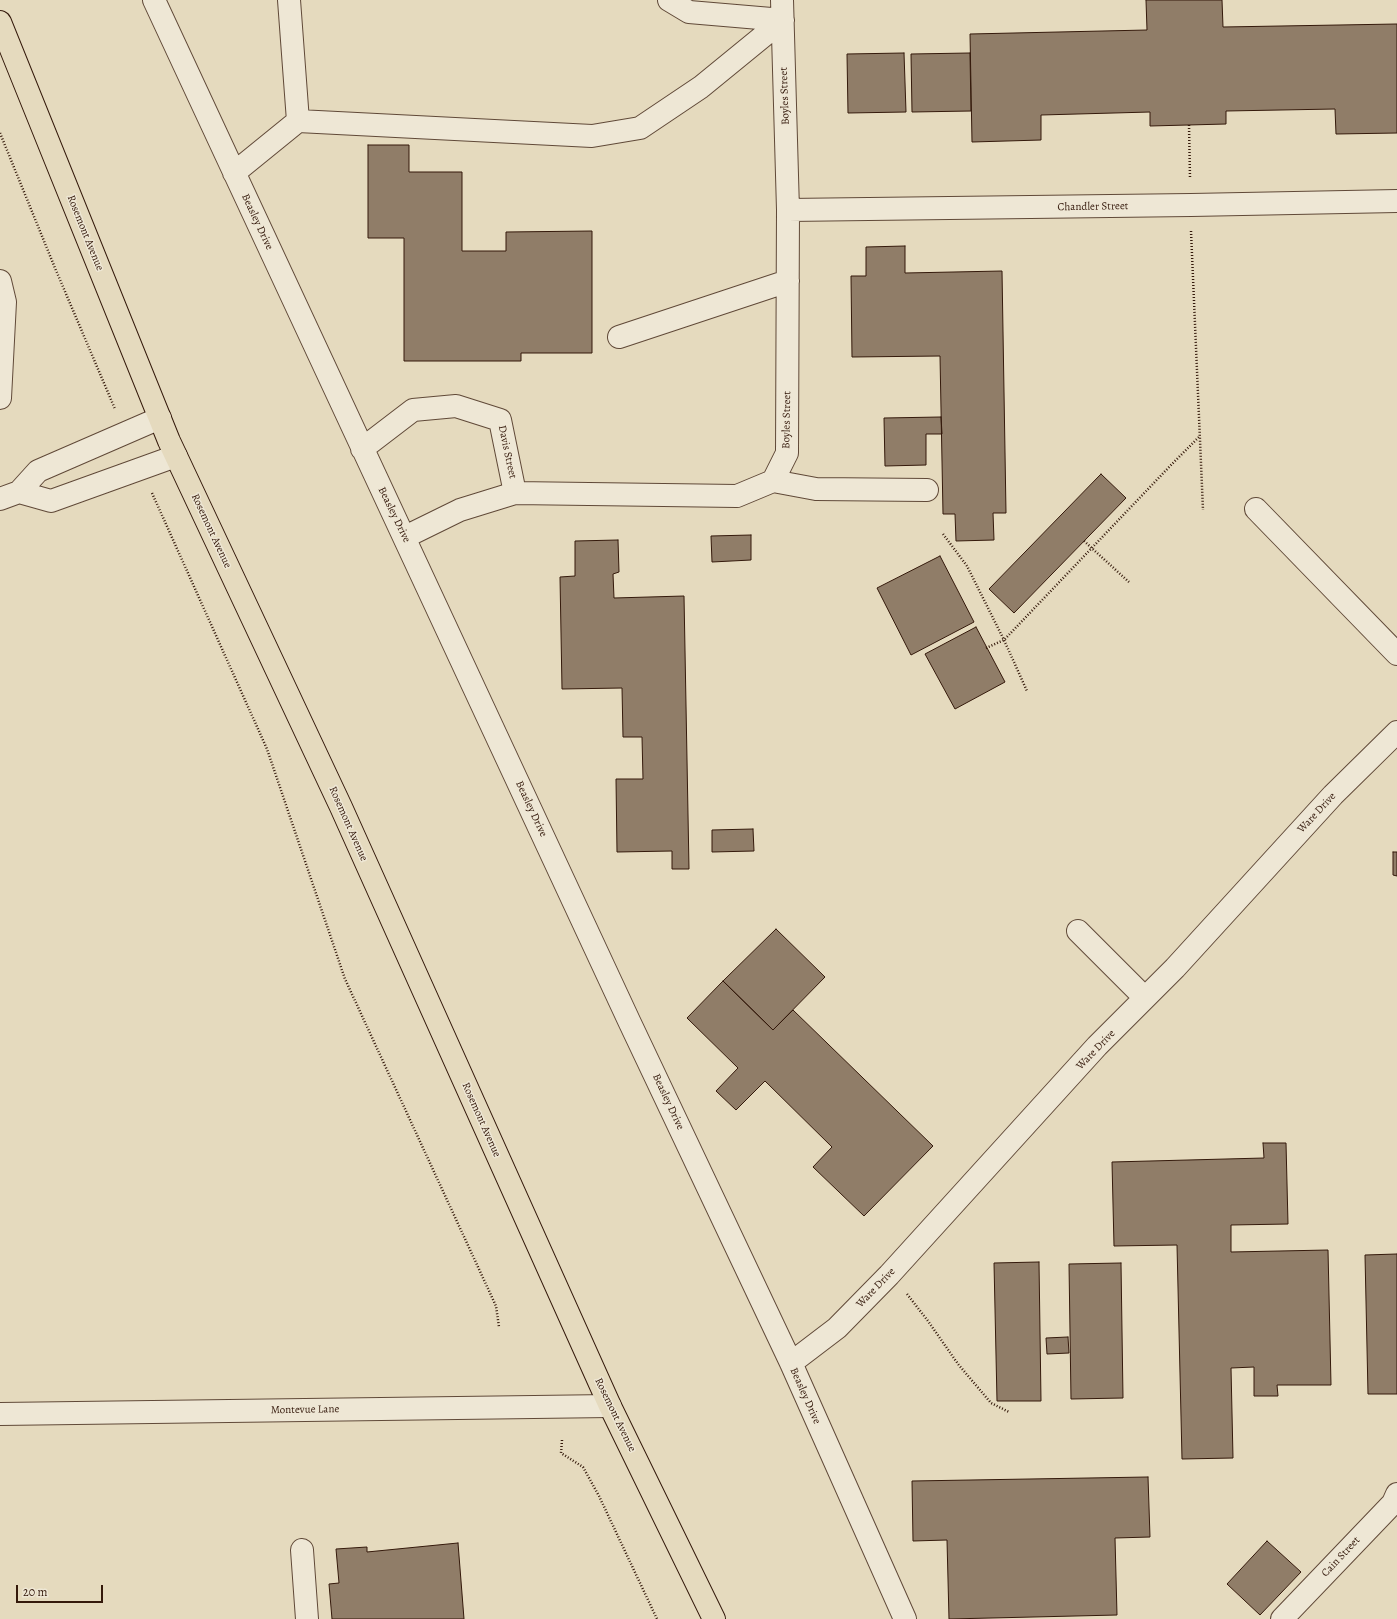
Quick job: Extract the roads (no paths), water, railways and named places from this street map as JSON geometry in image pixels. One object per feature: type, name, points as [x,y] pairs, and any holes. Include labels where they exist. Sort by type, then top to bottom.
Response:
[{"type":"main road","name":"Rosemont Avenue","points":[[0,22],[176,456],[344,814],[610,1406],[714,1619]]},
{"type":"street","name":"Beasley Drive","points":[[154,0],[362,449],[405,537],[634,1030],[791,1363],[905,1619]]},
{"type":"street","points":[[289,0],[298,121]]},
{"type":"street","points":[[669,0],[688,12],[783,10]]},
{"type":"street","points":[[234,173],[298,121],[592,136],[640,128],[701,88],[783,10]]},
{"type":"street","name":"Boyles Street","points":[[774,481],[787,453],[788,210],[783,10]]},
{"type":"street","name":"Chandler Street","points":[[788,210],[1397,201]]},
{"type":"street","points":[[0,280],[5,302],[0,398]]},
{"type":"street","points":[[619,336],[788,281]]},
{"type":"street","name":"Davis Street","points":[[362,449],[413,410],[456,406],[500,420],[515,494]]},
{"type":"street","points":[[10,495],[38,471],[160,418]]},
{"type":"street","points":[[10,495],[51,501],[176,456]]},
{"type":"street","points":[[405,537],[460,510],[515,494],[737,496],[774,481],[816,489],[928,490]]},
{"type":"street","points":[[1256,509],[1397,654]]},
{"type":"street","name":"Ware Drive","points":[[791,1363],[837,1328],[889,1275],[1097,1046],[1145,998],[1333,795],[1397,732]]},
{"type":"street","points":[[1078,930],[1145,998]]},
{"type":"street","name":"Montevue Lane","points":[[0,1414],[610,1406]]},
{"type":"street","name":"Cain Street","points":[[1282,1619],[1393,1503],[1397,1494]]},
{"type":"street","points":[[302,1550],[307,1619]]}]
